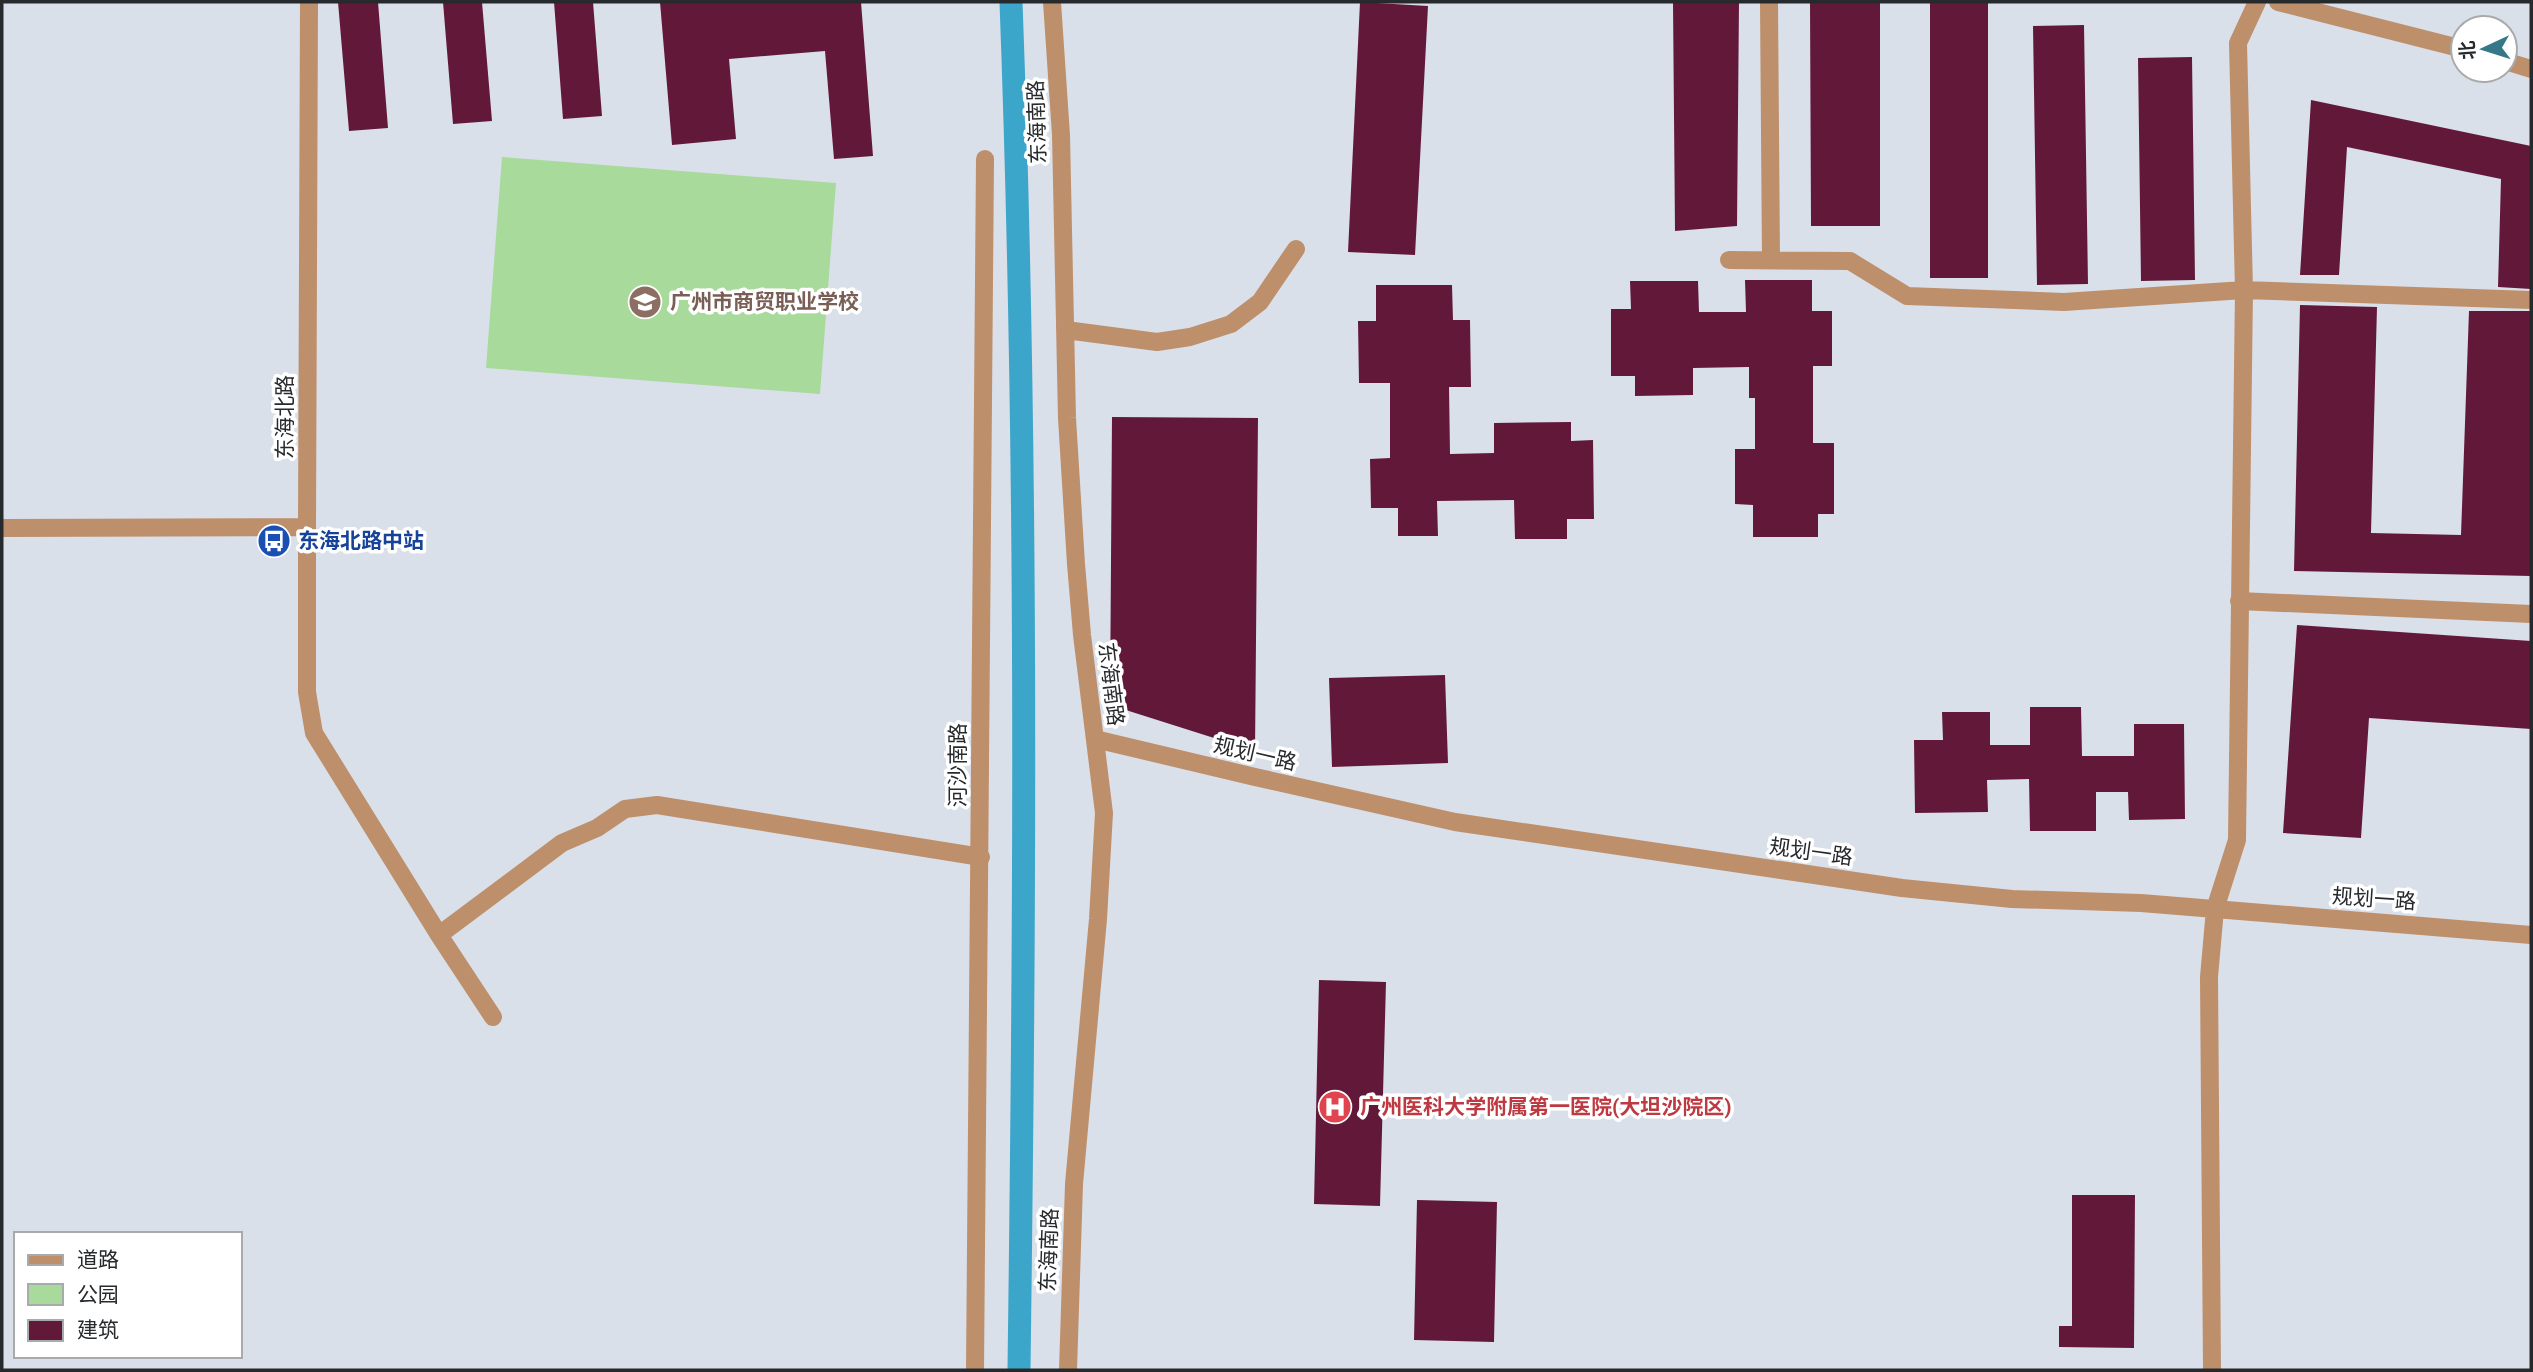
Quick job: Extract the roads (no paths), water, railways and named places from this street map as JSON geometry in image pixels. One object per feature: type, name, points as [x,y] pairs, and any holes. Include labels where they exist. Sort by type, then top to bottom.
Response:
[{"type":"street","name":"东海北路","points":[[309,2],[307,692],[314,733],[493,1017]]},
{"type":"street","name":"东海南路","points":[[1052,2],[1060,121],[1068,418],[1076,564],[1087,688],[1104,813],[1102,864],[1074,1184],[1068,1370]]},
{"type":"street","points":[[1769,2],[1771,260]]},
{"type":"street","points":[[2212,1370],[2208,977],[2216,909],[2237,840],[2244,290],[2238,43],[2258,2]]},
{"type":"street","points":[[2278,2],[2449,45]]},
{"type":"street","name":"河沙南路","points":[[975,1370],[985,159]]},
{"type":"street","points":[[1066,330],[1157,342],[1190,337],[1231,324],[1259,302],[1296,249]]},
{"type":"street","points":[[1729,260],[1850,261],[1907,296],[2064,302],[2244,290],[2531,300]]},
{"type":"street","points":[[2,528],[307,527]]},
{"type":"street","points":[[2239,601],[2531,614]]},
{"type":"street","name":"规划一路","points":[[1095,739],[1242,775],[1469,824],[1902,888],[2012,899],[2216,909],[2531,935]]},
{"type":"street","points":[[439,935],[562,843],[597,828],[625,809],[657,805],[981,857]]},
{"type":"waterway","points":[[1011,2],[1023,515],[1023,1028],[1019,1370]]},
{"type":"place","name":"广州市商贸职业学校","points":[[645,302]]},
{"type":"place","name":"东海北路中站","points":[[274,541]]},
{"type":"place","name":"广州医科大学附属第一医院(大坦沙院区)","points":[[1335,1107]]}]
